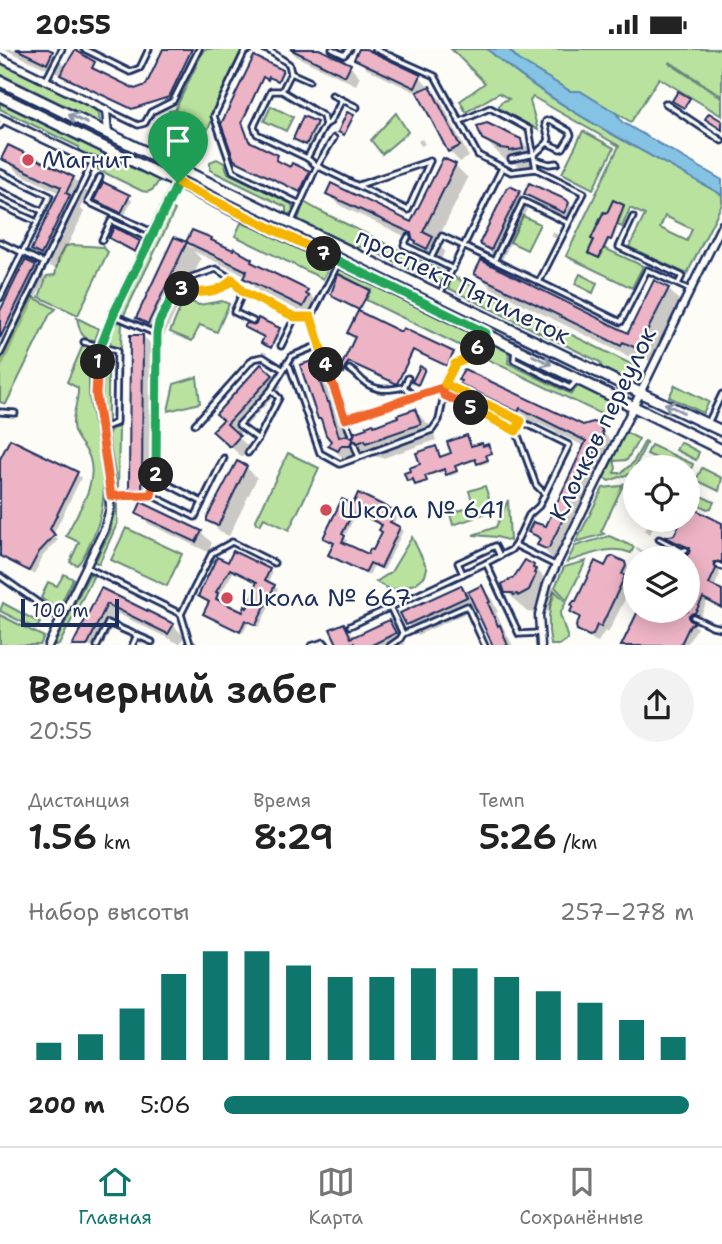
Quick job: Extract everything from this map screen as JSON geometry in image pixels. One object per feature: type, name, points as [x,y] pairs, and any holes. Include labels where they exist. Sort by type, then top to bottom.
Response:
[{"type":"street","points":[[0,58],[106,110],[107,134]]},
{"type":"street","name":"проспект Пятилеток","points":[[0,81],[722,431]]},
{"type":"street","name":"проспект Пятилеток","points":[[0,96],[722,450]]},
{"type":"street","points":[[1,121],[93,162],[120,155]]},
{"type":"street","points":[[48,645],[104,530],[111,496],[96,380],[101,346],[113,315],[183,171]]},
{"type":"street","name":"Клочков переулок","points":[[541,645],[540,605],[555,565],[722,228]]},
{"type":"lane","points":[[46,80],[62,49]]},
{"type":"lane","points":[[84,49],[130,72],[140,68],[149,49]]},
{"type":"lane","points":[[106,110],[138,125],[145,123],[151,112],[173,101],[199,49]]},
{"type":"lane","points":[[250,49],[244,53],[214,116],[229,163],[233,171],[300,204]]},
{"type":"lane","points":[[264,49],[270,50],[289,64],[291,73],[282,91]]},
{"type":"lane","points":[[332,49],[344,55],[350,49]]},
{"type":"lane","points":[[374,49],[435,76],[478,155],[511,172],[536,169],[583,193],[539,282]]},
{"type":"lane","points":[[291,73],[309,81]]},
{"type":"lane","points":[[325,125],[323,116],[282,91],[271,90],[254,126],[257,134],[307,158],[317,166],[358,186],[408,210],[430,161],[358,186]]},
{"type":"lane","points":[[332,95],[357,107]]},
{"type":"lane","points":[[307,158],[342,100]]},
{"type":"lane","points":[[666,103],[722,141]]},
{"type":"lane","points":[[459,122],[490,108],[529,129],[536,169]]},
{"type":"lane","points":[[511,159],[535,154],[547,143],[549,139],[546,121],[550,120],[569,131],[570,135],[563,148],[547,143]]},
{"type":"lane","points":[[291,223],[317,166],[334,138]]},
{"type":"lane","points":[[536,160],[549,164],[557,163]]},
{"type":"lane","points":[[0,354],[93,162]]},
{"type":"lane","points":[[439,296],[502,167]]},
{"type":"lane","points":[[0,172],[50,196],[0,298]]},
{"type":"lane","points":[[100,177],[88,202],[152,236]]},
{"type":"lane","points":[[0,191],[43,211]]},
{"type":"lane","points":[[494,261],[523,201],[568,223]]},
{"type":"lane","points":[[0,205],[37,222]]},
{"type":"lane","points":[[633,218],[619,247],[682,276],[678,284]]},
{"type":"lane","points":[[102,240],[111,221],[152,236]]},
{"type":"lane","points":[[431,258],[442,236],[621,322],[647,269],[690,290]]},
{"type":"lane","points":[[408,237],[404,245],[453,269]]},
{"type":"lane","points":[[0,242],[44,263]]},
{"type":"lane","points":[[339,262],[311,317],[351,434]]},
{"type":"lane","points":[[151,495],[156,478],[157,334],[159,322],[180,281],[216,269],[232,279],[243,292],[295,317],[311,317]]},
{"type":"lane","points":[[177,288],[198,293],[222,288],[232,279]]},
{"type":"lane","points":[[243,292],[234,312],[253,321]]},
{"type":"lane","points":[[113,315],[157,334]]},
{"type":"lane","points":[[281,346],[295,317]]},
{"type":"lane","points":[[286,363],[290,367],[320,453],[340,464],[432,430],[439,420],[443,386],[455,364],[475,355],[486,333]]},
{"type":"lane","points":[[84,342],[117,351],[116,423],[101,428]]},
{"type":"lane","points":[[258,439],[239,425],[271,390],[286,363],[298,352],[319,345]]},
{"type":"lane","points":[[195,424],[253,359],[263,357],[282,369]]},
{"type":"lane","points":[[349,369],[358,373],[364,382],[384,391],[404,387],[415,397]]},
{"type":"lane","points":[[404,387],[408,378]]},
{"type":"lane","points":[[345,419],[443,386],[569,445],[539,506],[529,515],[511,550],[350,625]]},
{"type":"lane","points":[[248,453],[279,398],[271,390]]},
{"type":"lane","points":[[708,424],[722,394]]},
{"type":"lane","points":[[444,395],[516,431],[536,485],[545,494]]},
{"type":"lane","points":[[0,412],[15,414]]},
{"type":"lane","points":[[516,431],[521,421]]},
{"type":"lane","points":[[354,444],[359,457]]},
{"type":"lane","points":[[111,496],[151,495],[195,517],[224,458]]},
{"type":"lane","points":[[156,478],[202,502]]},
{"type":"lane","points":[[659,539],[675,546]]},
{"type":"lane","points":[[192,645],[181,614],[212,554],[232,543],[274,563]]},
{"type":"lane","points":[[515,545],[555,565]]},
{"type":"lane","points":[[463,573],[458,563],[495,546],[500,556]]},
{"type":"lane","points":[[486,563],[519,634],[539,633]]},
{"type":"lane","points":[[86,567],[181,614]]},
{"type":"lane","points":[[0,576],[61,619]]},
{"type":"lane","points":[[391,645],[403,634],[467,606],[485,645]]},
{"type":"lane","points":[[390,607],[403,634]]},
{"type":"lane","points":[[700,620],[722,628]]},
{"type":"lane","points":[[97,645],[108,623],[152,642]]},
{"type":"lane","points":[[132,645],[137,635]]},
{"type":"green space","points":[[204,49],[244,49],[208,129],[199,125],[191,143],[163,130],[169,111],[175,110]]},
{"type":"green space","points":[[451,49],[487,49],[571,110],[722,195],[722,204],[687,274],[629,247],[645,215],[630,208],[622,227],[613,223],[624,206],[613,201],[607,213],[603,212],[588,253],[599,258],[604,248],[643,266],[632,288],[566,256],[619,146],[533,97],[530,101],[538,130],[498,108],[501,102],[509,99],[499,93],[466,112],[460,101],[485,83]],"holes":[[[665,216],[692,229],[687,241],[660,228]]]},
{"type":"green space","points":[[508,49],[722,49],[722,96],[669,63],[722,98],[722,116],[659,78],[631,122],[580,91],[570,91],[520,61]]},
{"type":"green space","points":[[0,62],[91,106],[99,115],[100,123],[0,74]]},
{"type":"green space","points":[[0,103],[105,156],[93,158],[79,152],[79,147],[0,109]]},
{"type":"green space","points":[[271,106],[293,117],[286,131],[264,121]]},
{"type":"green space","points":[[396,113],[408,132],[382,154],[371,140]]},
{"type":"green space","points":[[583,131],[614,148],[593,189],[562,173]]},
{"type":"green space","points":[[217,159],[224,163],[228,173],[292,204],[293,211],[288,215],[286,207],[210,170],[210,162]]},
{"type":"green space","points":[[119,162],[159,180],[156,186],[145,192],[95,168]]},
{"type":"green space","points":[[304,202],[447,274],[440,284],[363,246],[356,248],[298,220]]},
{"type":"green space","points":[[171,208],[175,210],[123,317],[120,313]]},
{"type":"green space","points":[[523,216],[540,224],[527,250],[510,242]]},
{"type":"green space","points":[[241,223],[331,264],[323,279],[235,236]]},
{"type":"green space","points":[[65,246],[103,247],[108,252],[78,315],[39,297],[47,276],[55,275]]},
{"type":"green space","points":[[339,268],[480,337],[469,350],[366,300],[371,290],[337,273]]},
{"type":"green space","points":[[580,274],[597,283],[593,293],[575,284]]},
{"type":"green space","points":[[452,276],[635,366],[628,381],[602,369],[600,362],[448,288]]},
{"type":"green space","points":[[31,296],[56,309],[50,314],[6,404],[0,402],[0,360]]},
{"type":"green space","points":[[184,299],[199,305],[222,301],[229,304],[217,332],[200,325],[192,341],[170,332]]},
{"type":"green space","points":[[77,318],[99,329],[95,340],[84,336]]},
{"type":"green space","points":[[116,322],[122,322],[121,348],[112,346],[109,339]]},
{"type":"green space","points":[[486,339],[509,352],[508,363],[571,394],[577,387],[583,387],[616,403],[609,418],[483,357]]},
{"type":"green space","points":[[83,345],[93,349],[89,394],[102,466],[103,501],[93,537],[77,565],[70,562],[79,542],[66,536],[89,489],[92,469],[89,455],[74,431],[78,388],[67,382]]},
{"type":"green space","points":[[108,352],[106,423],[102,397],[105,353]]},
{"type":"green space","points":[[197,377],[200,403],[168,411],[174,384]]},
{"type":"green space","points":[[675,385],[709,402],[703,413],[669,397]]},
{"type":"green space","points":[[119,427],[118,492],[108,435],[111,429]]},
{"type":"green space","points":[[625,432],[639,439],[630,455],[623,455],[623,460],[614,461],[614,473],[623,471],[623,476],[609,481],[603,478]]},
{"type":"green space","points":[[645,441],[647,442],[641,455],[637,455]]},
{"type":"green space","points":[[680,442],[699,452],[698,455],[686,455],[676,450]]},
{"type":"green space","points":[[651,445],[673,455],[649,455],[647,454]]},
{"type":"green space","points":[[288,453],[319,468],[289,530],[264,518],[260,525],[255,522]]},
{"type":"green space","points":[[702,468],[722,478],[719,491],[700,482]]},
{"type":"green space","points":[[623,484],[601,532],[604,534],[576,542],[603,488]]},
{"type":"green space","points":[[485,486],[493,511],[477,516],[469,491]]},
{"type":"green space","points":[[700,496],[714,502],[711,508],[700,506]]},
{"type":"green space","points":[[117,499],[117,524],[99,564],[95,562],[110,532]]},
{"type":"green space","points":[[508,500],[510,541],[473,535],[496,527]]},
{"type":"green space","points":[[470,507],[474,518],[453,525],[450,514]]},
{"type":"green space","points":[[126,528],[182,554],[167,586],[111,560]]},
{"type":"green space","points":[[609,536],[632,546],[623,546],[623,551],[606,550],[567,562],[575,546]]},
{"type":"green space","points":[[412,537],[427,568],[425,576],[415,584],[391,590],[376,582],[391,572]]},
{"type":"green space","points":[[586,561],[567,600],[555,587],[564,567]]},
{"type":"green space","points":[[64,574],[73,579],[58,610],[41,598],[48,582],[57,586]]},
{"type":"green space","points":[[89,575],[94,575],[59,645],[54,645]]},
{"type":"green space","points":[[554,590],[566,602],[560,614],[568,639],[559,645],[551,645],[549,631],[549,611]]},
{"type":"green space","points":[[3,603],[40,623],[36,629],[0,611]]},
{"type":"green space","points":[[0,615],[44,637],[40,645],[0,645]]},
{"type":"water","points":[[487,49],[508,49],[520,61],[570,91],[580,91],[616,113],[622,122],[722,180],[722,195],[571,110]]},
{"type":"building","points":[[16,49],[48,49],[53,51],[47,64]]},
{"type":"building","points":[[163,49],[192,49],[169,97],[132,109],[60,75],[75,50],[95,62],[92,68],[135,89],[146,85]]},
{"type":"building","points":[[290,49],[319,49],[351,64],[345,76]]},
{"type":"building","points":[[359,49],[366,49],[421,75],[415,88],[354,59]]},
{"type":"building","points":[[254,56],[283,70],[278,81],[263,77],[242,122],[249,141],[278,155],[276,160],[290,167],[292,163],[310,171],[300,192],[234,160],[221,124]]},
{"type":"building","points":[[430,86],[460,146],[448,152],[417,92]]},
{"type":"building","points":[[678,91],[690,98],[684,108],[672,101]]},
{"type":"building","points":[[347,112],[354,115],[344,135],[338,132]]},
{"type":"building","points":[[709,113],[722,121],[722,130],[705,119]]},
{"type":"building","points":[[303,116],[317,122],[306,145],[293,139]]},
{"type":"building","points":[[487,123],[521,139],[523,149],[509,151],[482,139],[477,126]]},
{"type":"building","points":[[8,145],[74,177],[66,193],[70,195],[41,255],[31,250],[61,187],[1,159]]},
{"type":"building","points":[[443,158],[456,164],[423,232],[433,237],[427,249],[415,243],[411,233],[326,194],[331,183],[411,222]]},
{"type":"building","points":[[103,182],[130,195],[121,213],[94,200]]},
{"type":"building","points":[[529,183],[567,200],[569,203],[564,213],[524,194]]},
{"type":"building","points":[[510,186],[520,191],[491,250],[480,242]]},
{"type":"building","points":[[613,200],[624,205],[611,240],[608,239],[599,258],[588,253],[594,240],[591,239]]},
{"type":"building","points":[[114,227],[140,241],[135,252],[109,238]]},
{"type":"building","points":[[192,230],[233,250],[234,248],[252,259],[251,262],[308,290],[306,294],[309,296],[303,307],[243,278],[247,271],[186,242]]},
{"type":"building","points":[[174,237],[187,242],[148,324],[136,318]]},
{"type":"building","points":[[25,260],[36,265],[0,338],[0,311]]},
{"type":"building","points":[[481,260],[628,333],[654,280],[669,288],[638,349],[623,342],[621,346],[474,274]]},
{"type":"building","points":[[338,274],[370,290],[359,310],[331,294]]},
{"type":"building","points":[[358,311],[401,332],[403,328],[454,352],[447,366],[413,350],[397,384],[349,362],[344,373],[339,371],[355,337],[347,333]]},
{"type":"building","points":[[258,318],[280,328],[271,348],[261,343],[264,337],[244,327],[247,323],[256,324]]},
{"type":"building","points":[[130,335],[143,335],[142,490],[129,490]]},
{"type":"building","points":[[315,360],[339,437],[347,435],[352,438],[355,432],[367,428],[366,426],[373,423],[374,426],[415,409],[421,424],[366,443],[365,440],[358,443],[353,440],[350,446],[341,446],[338,451],[328,446],[331,441],[321,419],[318,419],[300,365]]},
{"type":"building","points":[[261,364],[273,375],[227,424],[240,436],[230,447],[212,431],[223,420],[216,414]]},
{"type":"building","points":[[420,366],[425,369],[418,385],[412,382]]},
{"type":"building","points":[[464,369],[583,425],[597,423],[602,430],[603,435],[549,548],[537,545],[540,539],[528,532],[533,522],[546,526],[586,441],[520,408],[518,412],[460,384],[461,381],[458,380]]},
{"type":"building","points":[[467,435],[471,446],[488,444],[492,453],[486,455],[488,460],[477,464],[475,459],[455,466],[457,471],[446,475],[444,469],[425,476],[427,481],[415,485],[413,479],[407,481],[404,473],[420,464],[416,453],[436,446],[440,457],[451,453],[447,442]]},
{"type":"building","points":[[10,439],[78,472],[50,529],[55,535],[39,552],[29,571],[0,556],[0,459]]},
{"type":"building","points":[[237,461],[247,466],[218,526],[207,521],[207,517]]},
{"type":"building","points":[[358,493],[395,511],[390,522],[400,527],[381,568],[370,563],[365,573],[328,555],[334,543],[323,538],[342,499],[353,504]],"holes":[[[356,512],[382,525],[379,530],[382,532],[368,554],[342,542],[345,536],[342,534]]]},
{"type":"building","points":[[141,502],[202,531],[196,542],[136,514]]},
{"type":"building","points":[[700,512],[722,523],[722,562],[714,562],[716,569],[709,584],[722,590],[722,608],[703,598],[700,604],[700,546],[685,546],[664,537],[674,535],[676,532],[700,532]]},
{"type":"building","points":[[233,551],[270,569],[265,580],[275,585],[256,625],[245,620],[240,632],[203,614],[209,602],[198,596],[217,557],[228,562]],"holes":[[[230,569],[257,582],[243,612],[216,599],[216,592]]]},
{"type":"building","points":[[613,556],[623,561],[623,580],[601,627],[597,625],[593,635],[589,636],[577,630],[580,617],[570,612],[573,606],[571,605],[576,601],[595,561],[605,566]]},
{"type":"building","points":[[525,560],[536,569],[529,590],[518,596],[505,593],[502,584],[514,577]]},
{"type":"building","points":[[461,585],[467,597],[406,625],[400,613]]},
{"type":"building","points":[[482,585],[508,645],[493,645],[468,592]]},
{"type":"building","points":[[101,588],[174,624],[168,634],[107,604],[87,645],[72,645]]},
{"type":"building","points":[[389,620],[396,633],[372,645],[338,645],[330,629],[344,623],[351,638]]},
{"type":"building","points":[[632,623],[694,623],[690,625],[680,645],[621,645]]},
{"type":"place","name":"Магнит","points":[[28,160]]},
{"type":"place","name":"Школа № 641","points":[[326,510]]},
{"type":"place","name":"Школа № 667","points":[[227,598]]},
{"type":"route","points":[[178,183],[486,333],[475,355],[455,364],[445,384],[521,421],[516,431],[444,395],[442,388],[345,419],[311,317],[295,317],[243,292],[232,279],[222,288],[198,293],[177,288],[159,322],[157,334],[156,478],[151,495],[111,496],[96,394],[101,346],[113,315],[178,183]]}]
